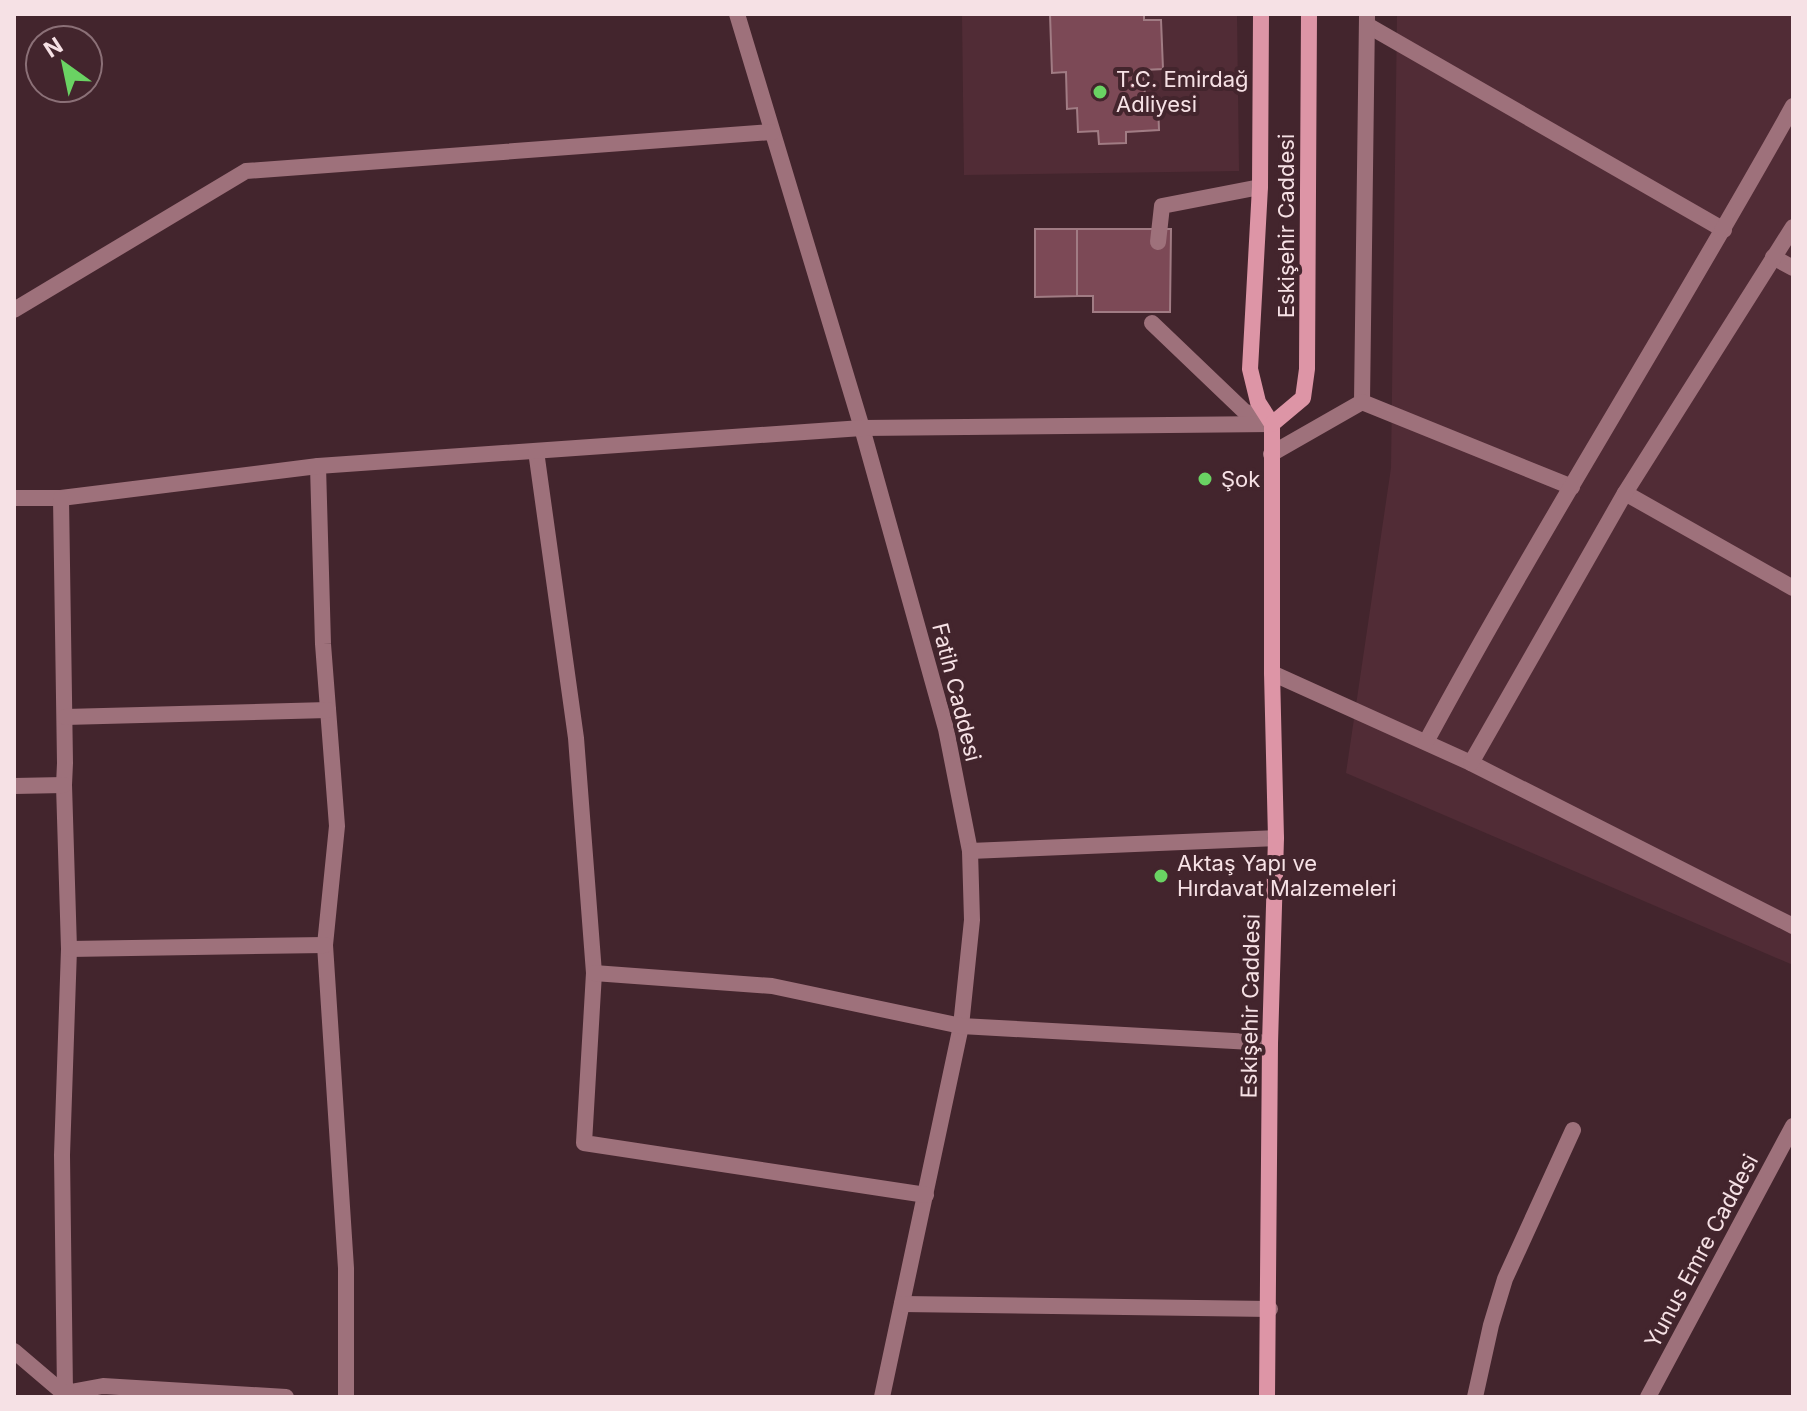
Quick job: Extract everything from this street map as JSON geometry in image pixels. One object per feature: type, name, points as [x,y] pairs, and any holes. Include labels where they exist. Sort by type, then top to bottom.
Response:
[{"type":"main road","name":"Eskişehir Caddesi","points":[[1261,14],[1260,187],[1250,369],[1258,402],[1272,424],[1272,673],[1276,838],[1270,1043],[1267,1397]]},
{"type":"main road","name":"Eskişehir Caddesi","points":[[1272,424],[1303,398],[1307,369],[1309,14]]},
{"type":"street","name":"Fatih Caddesi","points":[[737,14],[862,428],[946,729],[970,851],[972,920],[961,1026],[882,1397]]},
{"type":"street","points":[[1362,402],[1367,19],[1724,230]]},
{"type":"street","points":[[1426,742],[1494,616],[1724,230],[1793,106]]},
{"type":"street","points":[[14,310],[246,171],[772,132]]},
{"type":"street","points":[[1158,242],[1162,206],[1260,187]]},
{"type":"street","points":[[1471,763],[1625,493],[1793,227]]},
{"type":"street","points":[[1773,257],[1793,268]]},
{"type":"street","points":[[1152,323],[1244,411],[1272,424]]},
{"type":"street","points":[[1271,454],[1362,402]]},
{"type":"street","points":[[1362,402],[1572,487]]},
{"type":"street","points":[[14,498],[61,498],[318,466],[862,428],[1272,424]]},
{"type":"street","points":[[536,451],[576,738],[594,973],[584,1143],[926,1195]]},
{"type":"street","points":[[318,466],[323,644],[337,826],[325,945],[346,1268],[346,1397]]},
{"type":"street","points":[[1625,493],[1793,588]]},
{"type":"street","points":[[61,498],[69,949],[62,1155],[67,1395]]},
{"type":"street","points":[[1272,673],[1471,763],[1793,926]]},
{"type":"street","points":[[65,717],[328,710]]},
{"type":"street","points":[[14,786],[64,785]]},
{"type":"street","points":[[970,851],[1276,838]]},
{"type":"street","points":[[69,949],[325,945]]},
{"type":"street","points":[[594,973],[772,986],[961,1026],[1270,1043]]},
{"type":"street","name":"Yunus Emre Caddesi","points":[[1648,1397],[1793,1126]]},
{"type":"street","points":[[1475,1397],[1505,1279],[1573,1130]]},
{"type":"street","points":[[902,1304],[1270,1309]]},
{"type":"street","points":[[14,1351],[67,1395]]},
{"type":"street","points":[[67,1395],[103,1386],[286,1397]]},
{"type":"shaded area","name":"T.C. Emirdağ Adliyesi","points":[[962,14],[1237,14],[1239,171],[964,175]]},
{"type":"shaded area","points":[[1397,14],[1793,14],[1793,965],[1346,773],[1391,468]]},
{"type":"building","name":"T.C. Emirdağ Adliyesi","points":[[1050,14],[1144,14],[1144,20],[1161,20],[1163,69],[1144,70],[1145,102],[1158,102],[1159,130],[1126,132],[1126,143],[1099,144],[1098,131],[1078,132],[1077,108],[1067,109],[1066,72],[1052,73]]},
{"type":"building","points":[[1035,229],[1077,229],[1077,296],[1035,297]]},
{"type":"building","points":[[1077,229],[1171,229],[1170,312],[1093,312],[1093,296],[1077,296]]},
{"type":"place","name":"T.C. Emirdağ Adliyesi","points":[[1100,92]]},
{"type":"place","name":"Şok","points":[[1205,479]]},
{"type":"place","name":"Aktaş Yapı ve Hırdavat Malzemeleri","points":[[1161,876]]}]
